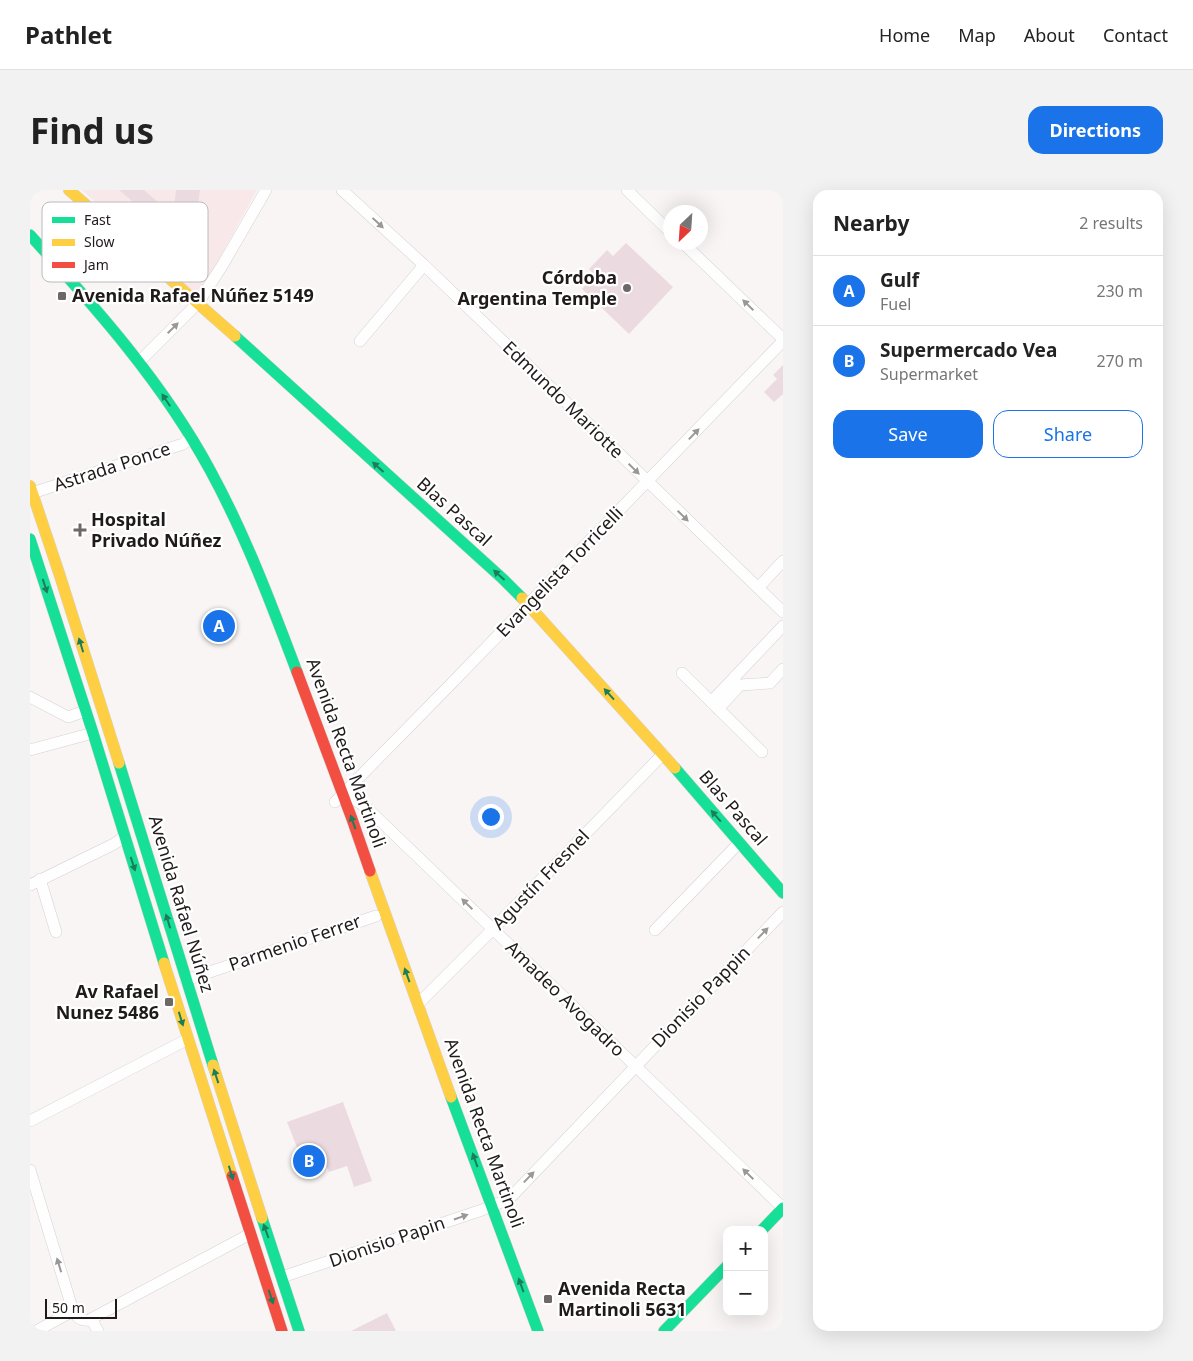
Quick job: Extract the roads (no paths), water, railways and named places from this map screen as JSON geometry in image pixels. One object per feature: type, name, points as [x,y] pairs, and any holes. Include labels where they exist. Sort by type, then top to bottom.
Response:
[{"type":"main road","name":"Blas Pascal","points":[[69,190],[83,202]]},
{"type":"main road","name":"Avenida Recta Martinoli","points":[[30,235],[42,248]]},
{"type":"main road","name":"Avenida Recta Martinoli","points":[[30,248],[42,262]]},
{"type":"main road","name":"Avenida Recta Martinoli","points":[[60,282],[187,441],[224,496],[241,530],[260,574],[339,799],[418,1004],[487,1208],[514,1300]]},
{"type":"main road","name":"Avenida Recta Martinoli","points":[[73,282],[139,362],[162,395],[234,534],[253,579],[311,736],[319,745],[336,792],[339,795],[376,916],[487,1208],[538,1331]]},
{"type":"main road","name":"Blas Pascal","points":[[173,282],[503,579],[528,604],[663,754],[783,893]]},
{"type":"main road","name":"Avenida Rafael Núñez","points":[[31,489],[299,1331]]},
{"type":"main road","name":"Avenida Rafael Núñez","points":[[30,539],[282,1331]]},
{"type":"main road","points":[[85,712],[94,702],[96,692]]},
{"type":"main road","points":[[93,734],[98,735],[103,740],[122,800],[134,812]]},
{"type":"main road","points":[[766,1226],[783,1208]]},
{"type":"main road","points":[[664,1331],[723,1270]]},
{"type":"street","points":[[139,362],[198,304],[266,190]]},
{"type":"street","name":"Edmundo Mariotte","points":[[342,190],[424,266],[783,612]]},
{"type":"street","points":[[627,190],[663,225]]},
{"type":"street","points":[[690,250],[783,340]]},
{"type":"street","points":[[360,341],[424,266]]},
{"type":"street","name":"Evangelista Torricelli","points":[[339,799],[648,482],[783,340]]},
{"type":"street","name":"Astrada Ponce","points":[[31,489],[187,441]]},
{"type":"street","points":[[758,588],[783,561]]},
{"type":"street","points":[[714,705],[737,682],[783,626]]},
{"type":"street","points":[[737,682],[770,683],[783,669]]},
{"type":"street","points":[[682,673],[762,752]]},
{"type":"street","points":[[30,697],[68,718],[75,738]]},
{"type":"street","points":[[68,718],[85,712]]},
{"type":"street","points":[[30,750],[93,734]]},
{"type":"street","name":"Agustín Fresnel","points":[[418,1004],[493,930],[663,754]]},
{"type":"street","name":"Amadeo Avogadro","points":[[339,799],[354,800],[368,809],[783,1208]]},
{"type":"street","points":[[56,932],[35,882],[114,844],[124,837]]},
{"type":"street","points":[[655,930],[739,843]]},
{"type":"street","name":"Dionisio Pappin","points":[[487,1208],[511,1197],[783,912]]},
{"type":"street","name":"Parmenio Ferrer","points":[[186,980],[376,916]]},
{"type":"street","points":[[30,1120],[188,1039]]},
{"type":"street","points":[[30,1170],[73,1311],[82,1321],[91,1319],[250,1234]]},
{"type":"street","name":"Dionisio Papin","points":[[282,1277],[487,1208]]},
{"type":"street","points":[[36,1331],[73,1311]]},
{"type":"street","points":[[91,1319],[98,1331]]},
{"type":"place","name":"Córdoba Argentina Temple","points":[[627,288]]},
{"type":"place","name":"Avenida Rafael Núñez 5149","points":[[62,296]]},
{"type":"place","name":"Hospital Privado Núñez","points":[[80,530]]},
{"type":"place","name":"Gulf","points":[[219,626]]},
{"type":"place","name":"Av Rafael Nunez 5486","points":[[169,1002]]},
{"type":"place","name":"Supermercado Vea","points":[[309,1161]]},
{"type":"place","name":"Avenida Recta Martinoli 5631","points":[[548,1299]]}]
